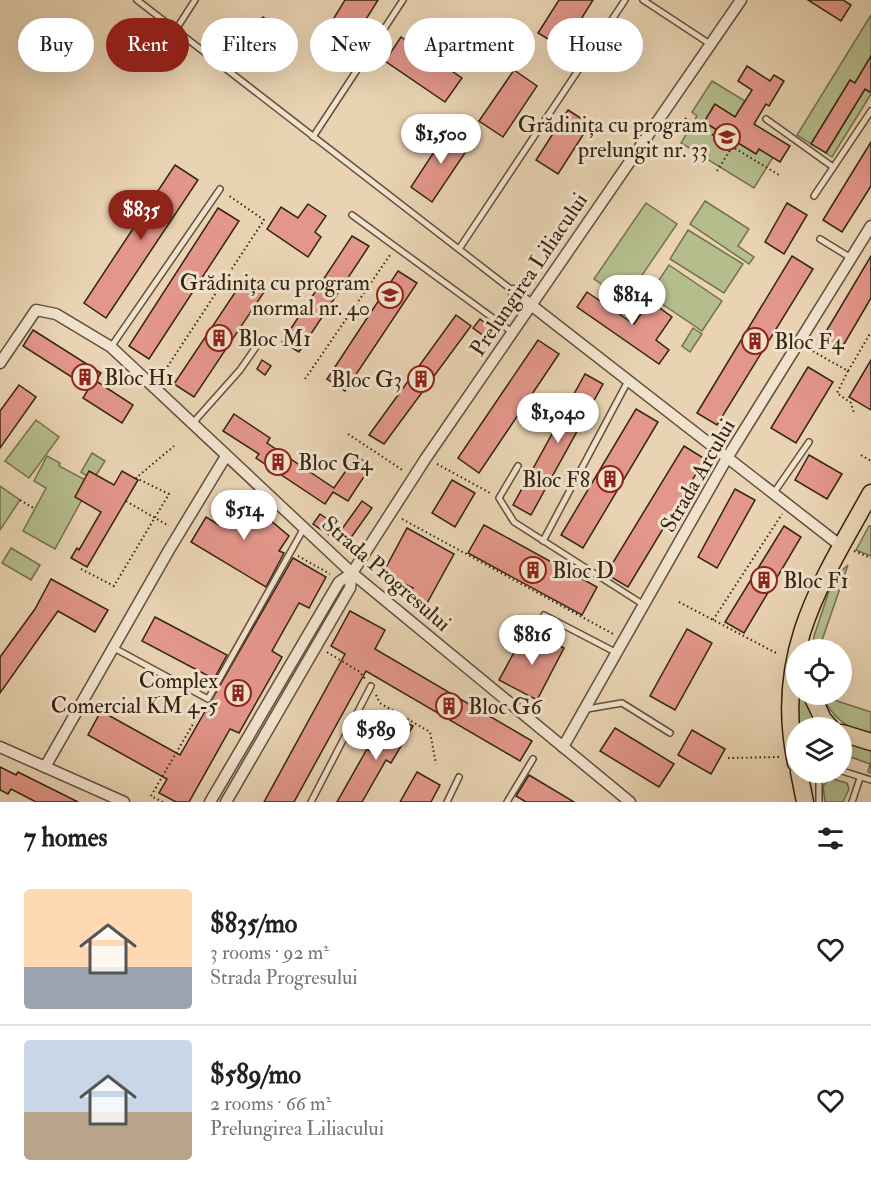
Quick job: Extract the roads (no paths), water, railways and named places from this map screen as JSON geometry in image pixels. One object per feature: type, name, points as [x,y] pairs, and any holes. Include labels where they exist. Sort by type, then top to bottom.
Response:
[{"type":"main road","points":[[790,717],[789,696],[793,661],[806,619],[848,549],[866,512],[871,493]]},
{"type":"main road","points":[[805,639],[806,619]]},
{"type":"main road","points":[[852,736],[871,741]]},
{"type":"main road","points":[[801,783],[805,802]]},
{"type":"street","name":"Prelungirea Liliacului","points":[[210,802],[339,582],[352,573],[426,458],[741,0]]},
{"type":"street","name":"Strada Arcului","points":[[563,747],[727,458],[871,227]]},
{"type":"street","points":[[513,291],[773,494],[848,549]]},
{"type":"street","name":"Strada Progresului","points":[[0,363],[36,310],[56,314],[111,348],[352,573],[630,802]]},
{"type":"street","points":[[45,767],[225,456]]},
{"type":"street","name":"Prelungirea Liliacului","points":[[226,802],[350,588],[352,573]]},
{"type":"street","points":[[0,747],[124,802]]},
{"type":"lane","points":[[137,0],[158,18]]},
{"type":"lane","points":[[184,18],[195,0]]},
{"type":"lane","points":[[313,137],[403,0]]},
{"type":"lane","points":[[459,249],[625,0]]},
{"type":"lane","points":[[643,0],[710,44]]},
{"type":"lane","points":[[189,43],[513,291]]},
{"type":"lane","points":[[814,196],[871,111]]},
{"type":"lane","points":[[766,119],[833,168]]},
{"type":"lane","points":[[111,348],[220,189]]},
{"type":"lane","points":[[352,215],[512,332]]},
{"type":"lane","points":[[820,239],[851,258]]},
{"type":"lane","points":[[192,425],[240,370],[256,347]]},
{"type":"lane","points":[[543,541],[628,381]]},
{"type":"lane","points":[[773,494],[809,442]]},
{"type":"lane","points":[[518,466],[499,498],[514,522],[644,605]]},
{"type":"lane","points":[[113,647],[208,699],[304,528]]},
{"type":"lane","points":[[544,615],[617,653]]},
{"type":"lane","points":[[311,802],[371,686]]},
{"type":"lane","points":[[585,709],[622,703],[670,733]]},
{"type":"lane","points":[[507,802],[533,759]]},
{"type":"lane","points":[[852,775],[871,780]]},
{"type":"lane","points":[[447,802],[459,777]]},
{"type":"lane","points":[[852,802],[860,778]]},
{"type":"lane","points":[[819,783],[819,802]]},
{"type":"place","name":"Grădinița cu program prelungit nr. 33","points":[[727,137]]},
{"type":"place","name":"Grădinița cu program normal nr. 40","points":[[390,295]]},
{"type":"place","name":"Bloc M1","points":[[219,338]]},
{"type":"place","name":"Bloc F4","points":[[755,341]]},
{"type":"place","name":"Bloc H1","points":[[85,377]]},
{"type":"place","name":"Bloc G3","points":[[421,379]]},
{"type":"place","name":"Bloc G4","points":[[278,462]]},
{"type":"place","name":"Bloc F8","points":[[610,479]]},
{"type":"place","name":"Bloc D","points":[[533,570]]},
{"type":"place","name":"Bloc F1","points":[[764,580]]},
{"type":"place","name":"Complex Comercial KM 4-5","points":[[238,693]]},
{"type":"place","name":"Bloc G6","points":[[449,706]]}]
